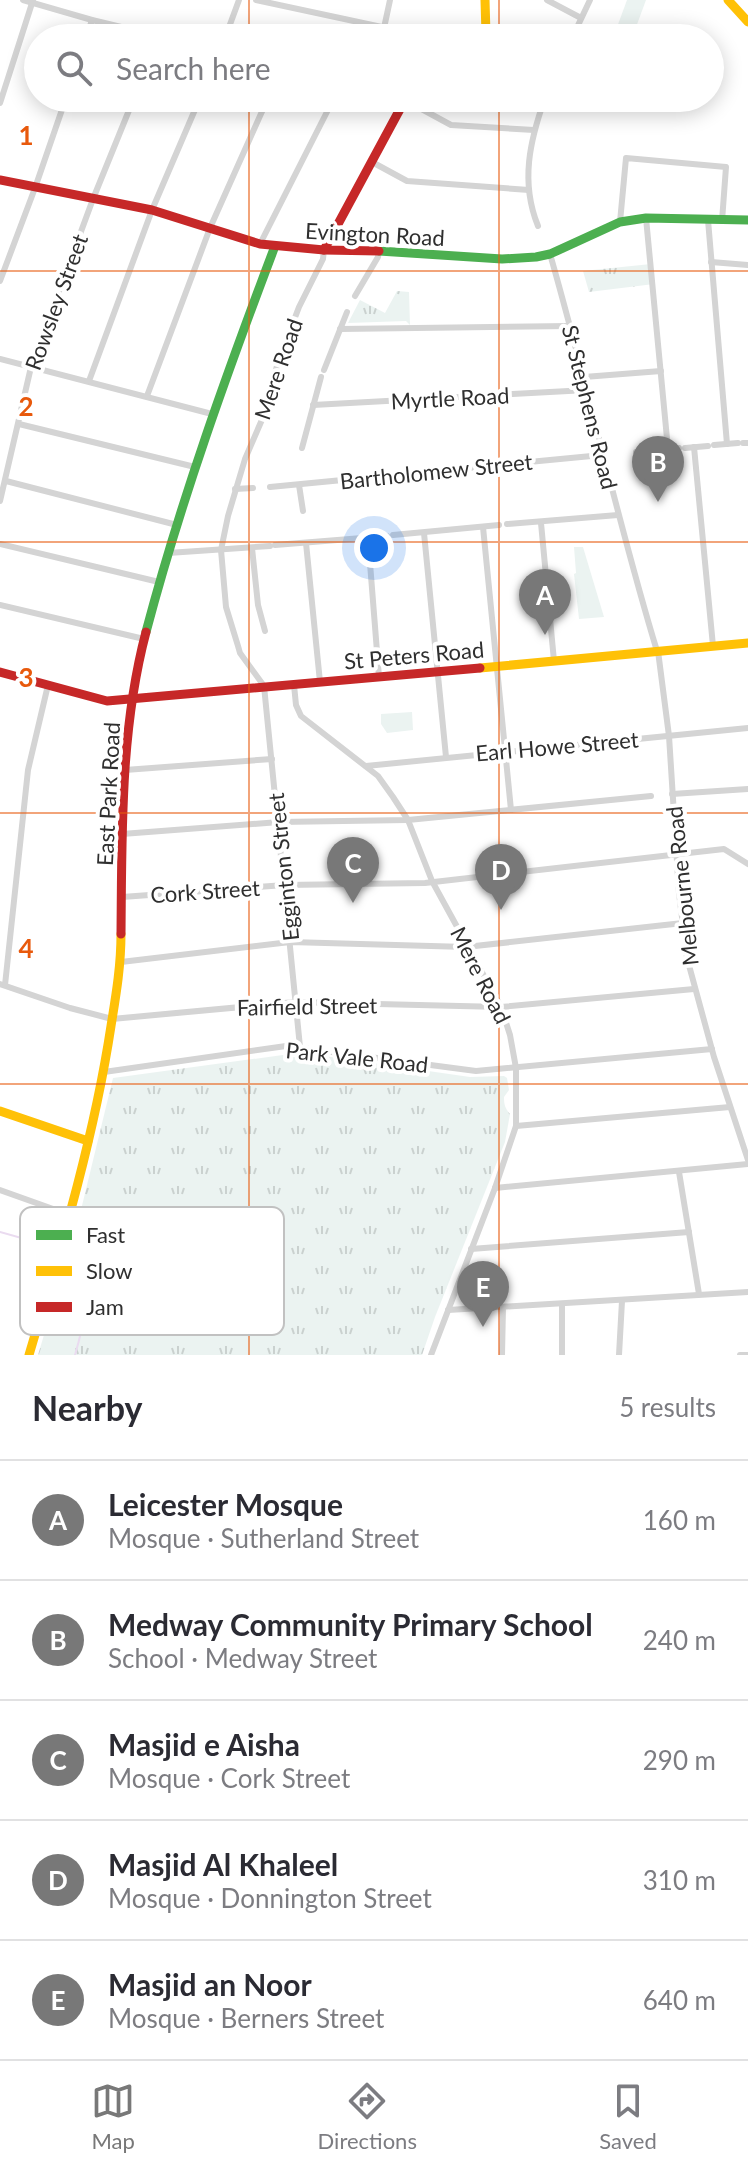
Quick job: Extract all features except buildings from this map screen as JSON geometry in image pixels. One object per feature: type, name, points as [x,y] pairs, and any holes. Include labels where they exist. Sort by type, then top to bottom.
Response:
[{"type":"street","points":[[23,0],[108,24]]},
{"type":"street","points":[[230,24],[239,0]]},
{"type":"street","points":[[385,24],[390,0]]},
{"type":"street","points":[[485,0],[485,24]]},
{"type":"street","points":[[547,0],[581,18]]},
{"type":"street","points":[[578,24],[590,0]]},
{"type":"street","points":[[728,0],[748,22]]},
{"type":"street","points":[[26,24],[33,1]]},
{"type":"street","points":[[260,1],[366,24]]},
{"type":"street","points":[[91,24],[92,20]]},
{"type":"street","points":[[0,103],[24,29]]},
{"type":"street","points":[[0,281],[61,112]]},
{"type":"street","name":"Rowsley Street","points":[[0,501],[31,367],[128,112]]},
{"type":"street","points":[[89,381],[152,210],[194,112]]},
{"type":"street","points":[[147,396],[210,228],[262,112]]},
{"type":"street","points":[[260,244],[327,112]]},
{"type":"street","points":[[324,250],[396,112]]},
{"type":"street","points":[[426,112],[451,125],[534,130]]},
{"type":"street","points":[[538,226],[529,190],[529,159],[540,112]]},
{"type":"street","points":[[620,222],[626,158],[726,167],[722,221]]},
{"type":"street","points":[[372,162],[407,181],[529,190]]},
{"type":"street","name":"Evington Road","points":[[0,180],[152,210],[260,244],[324,250],[502,259],[536,257],[550,254],[620,222],[646,218],[748,220]]},
{"type":"street","points":[[646,218],[668,449]]},
{"type":"street","points":[[708,220],[727,444]]},
{"type":"street","name":"East Park Road","points":[[72,1207],[104,1072],[121,962],[125,770],[132,698],[144,639],[212,414],[275,246]]},
{"type":"street","name":"Mere Road","points":[[264,686],[240,653],[226,607],[221,550],[235,489],[264,415],[278,362],[299,307],[323,259],[324,250]]},
{"type":"street","points":[[355,296],[379,251]]},
{"type":"street","name":"St Stephens Road","points":[[550,254],[618,515],[658,651]]},
{"type":"street","points":[[711,262],[748,265]]},
{"type":"street","points":[[302,448],[322,374],[347,312]]},
{"type":"street","points":[[340,329],[570,326]]},
{"type":"street","points":[[0,359],[212,414]]},
{"type":"street","points":[[584,377],[661,371]]},
{"type":"street","name":"Myrtle Road","points":[[313,405],[587,390]]},
{"type":"street","points":[[19,424],[195,467]]},
{"type":"street","points":[[636,452],[743,443]]},
{"type":"street","points":[[694,447],[713,646]]},
{"type":"street","name":"Bartholomew Street","points":[[270,487],[602,455]]},
{"type":"street","points":[[6,481],[177,525]]},
{"type":"street","points":[[299,485],[303,511]]},
{"type":"street","points":[[235,489],[253,488]]},
{"type":"street","points":[[168,553],[618,515]]},
{"type":"street","points":[[541,523],[554,661]]},
{"type":"street","points":[[483,527],[511,810]]},
{"type":"street","points":[[424,533],[446,757]]},
{"type":"street","points":[[368,538],[379,677]]},
{"type":"street","points":[[306,543],[320,682]]},
{"type":"street","points":[[0,544],[159,582]]},
{"type":"street","points":[[252,548],[258,605],[265,631]]},
{"type":"street","points":[[0,605],[144,639]]},
{"type":"street","name":"St Peters Road","points":[[0,672],[107,701],[748,643]]},
{"type":"street","name":"Melbourne Road","points":[[658,651],[669,736],[687,958],[748,1162]]},
{"type":"street","points":[[3,984],[28,770],[48,685]]},
{"type":"street","name":"Mere Road","points":[[294,685],[296,705],[301,716],[378,776],[408,820],[432,881],[508,1024],[516,1068],[516,1126],[431,1355]]},
{"type":"street","name":"Egginton Street","points":[[264,686],[300,1047]]},
{"type":"street","name":"Earl Howe Street","points":[[366,766],[748,728]]},
{"type":"street","points":[[125,770],[272,759]]},
{"type":"street","points":[[672,794],[748,789]]},
{"type":"street","points":[[122,834],[279,822],[408,820],[651,796]]},
{"type":"street","name":"Cork Street","points":[[122,897],[285,885],[432,881],[724,849],[748,864]]},
{"type":"street","points":[[121,962],[290,942],[466,947],[683,923]]},
{"type":"street","name":"Fairfield Street","points":[[3,984],[112,1019],[295,1002],[501,1007],[694,989]]},
{"type":"street","name":"Park Vale Road","points":[[104,1072],[286,1046],[476,1071],[712,1049]]},
{"type":"street","points":[[516,1126],[730,1107]]},
{"type":"street","points":[[0,1111],[88,1141]]},
{"type":"street","points":[[495,1188],[679,1172],[748,1162]]},
{"type":"street","points":[[679,1172],[699,1294]]},
{"type":"street","points":[[0,1190],[48,1207]]},
{"type":"street","points":[[471,1249],[689,1232]]},
{"type":"street","points":[[448,1310],[748,1292]]},
{"type":"street","points":[[619,1355],[622,1301]]},
{"type":"street","points":[[562,1304],[562,1355]]},
{"type":"street","points":[[502,1355],[503,1307]]},
{"type":"street","name":"East Park Road","points":[[29,1355],[35,1335]]},
{"type":"street","points":[[740,1355],[748,1355]]},
{"type":"green space","points":[[627,0],[646,0],[637,24],[618,24]]},
{"type":"green space","points":[[651,264],[654,284],[589,292],[583,271]]},
{"type":"green space","points":[[397,291],[409,292],[410,325],[406,321],[348,323],[360,300],[385,313]]},
{"type":"green space","points":[[574,547],[583,547],[604,617],[579,619]]},
{"type":"green space","points":[[412,712],[413,730],[387,733],[381,724],[381,714]]},
{"type":"green space","points":[[290,1054],[301,1057],[310,1054],[470,1077],[507,1078],[509,1090],[504,1102],[510,1114],[505,1142],[422,1355],[38,1355],[44,1335],[284,1335],[284,1207],[82,1207],[113,1078]]},
{"type":"waterway","points":[[0,1232],[20,1238]]},
{"type":"waterway","points":[[75,1355],[80,1335]]},
{"type":"traffic: fast","points":[[379,251],[502,259],[536,257],[550,254],[620,222],[646,218],[748,220]]},
{"type":"traffic: fast","points":[[146,632],[206,437],[275,246]]},
{"type":"traffic: slow","points":[[485,0],[486,24]]},
{"type":"traffic: slow","points":[[728,0],[748,22]]},
{"type":"traffic: slow","points":[[480,668],[748,643]]},
{"type":"traffic: slow","points":[[72,1207],[104,1068],[121,934]]},
{"type":"traffic: slow","points":[[0,1111],[88,1141]]},
{"type":"traffic: slow","points":[[29,1355],[35,1335]]},
{"type":"traffic: jam","points":[[324,250],[398,112]]},
{"type":"traffic: jam","points":[[0,180],[152,210],[260,244],[379,251]]},
{"type":"traffic: jam","points":[[121,934],[122,820],[127,744],[131,706],[146,632]]},
{"type":"traffic: jam","points":[[0,672],[107,701],[480,668]]},
{"type":"place","name":"Medway Community Primary School","points":[[658,502]]},
{"type":"place","name":"Leicester Mosque","points":[[545,635]]},
{"type":"place","name":"Masjid e Aisha","points":[[353,903]]},
{"type":"place","name":"Masjid Al Khaleel","points":[[501,910]]},
{"type":"place","name":"Masjid an Noor","points":[[483,1327]]}]
